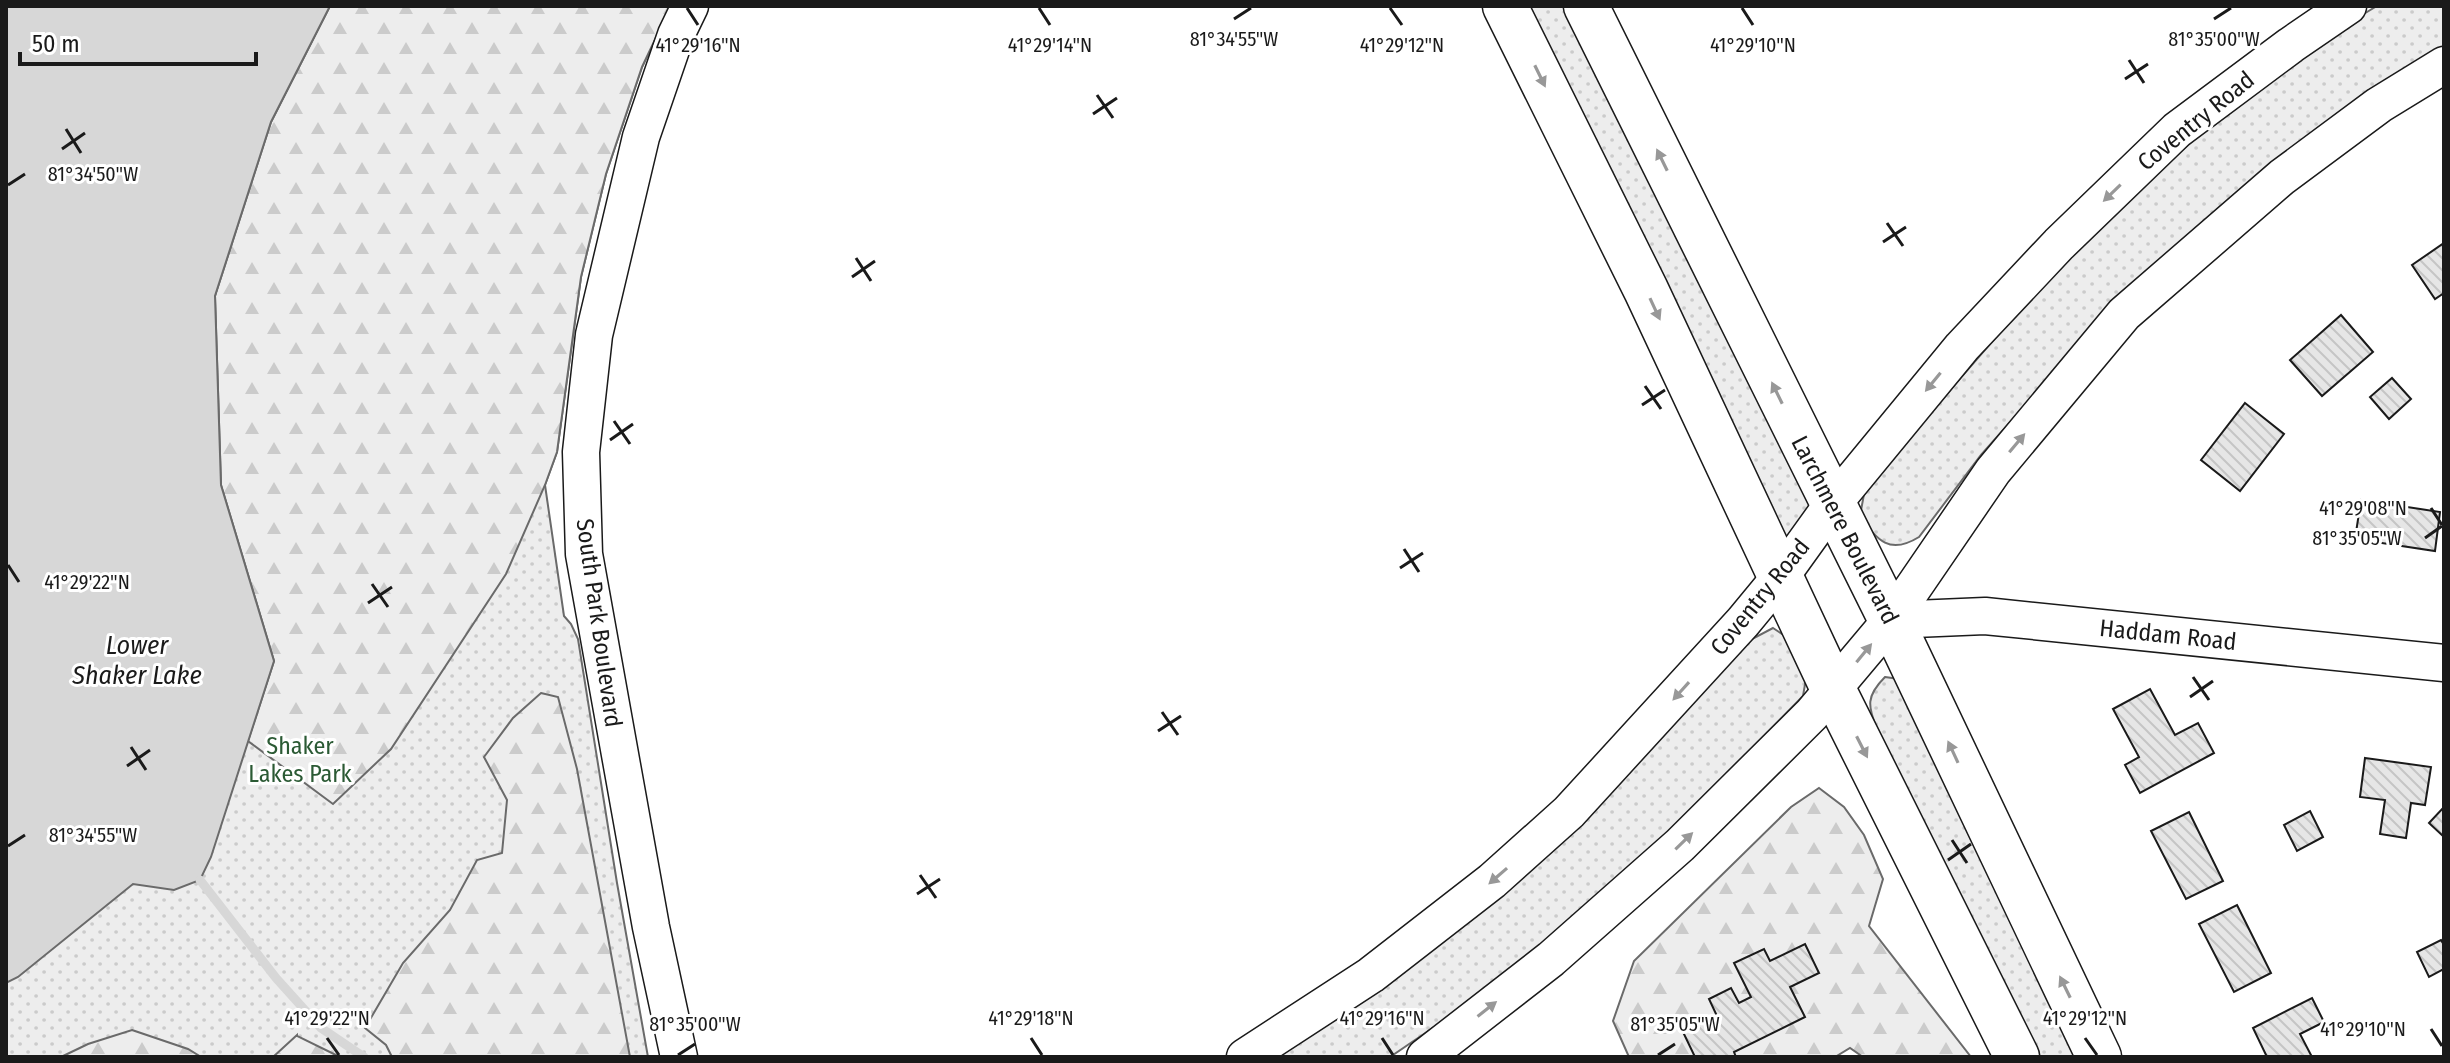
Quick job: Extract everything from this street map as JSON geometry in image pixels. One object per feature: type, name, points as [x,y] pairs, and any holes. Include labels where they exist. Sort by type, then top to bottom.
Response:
[{"type":"main road","points":[[1505,6],[1646,290],[1834,691],[2017,1057]]},
{"type":"main road","name":"Larchmere Boulevard","points":[[1586,6],[1891,620],[2099,1057]]},
{"type":"street","name":"South Park Boulevard","points":[[679,1057],[651,927],[584,554],[581,452],[594,335],[641,137],[676,35],[690,6]]},
{"type":"street","name":"Coventry Road","points":[[1245,1057],[1371,975],[1503,871],[1569,812],[1733,633],[1781,576],[1832,505],[1962,347],[2059,244],[2177,130],[2348,6]]},
{"type":"street","points":[[1425,1057],[1551,959],[1680,845],[1834,691],[1891,620],[1993,471],[2124,314],[2282,177],[2379,105],[2444,65]]},
{"type":"street","name":"Haddam Road","points":[[1891,620],[1985,616],[2444,663]]},
{"type":"green space","name":"Shaker Lakes Park","points":[[6,6],[671,6],[642,67],[606,174],[581,277],[557,452],[545,485],[564,616],[578,639],[648,1057],[6,1057]]},
{"type":"green space","points":[[330,6],[671,6],[642,67],[606,174],[581,277],[557,452],[545,485],[506,574],[391,749],[333,804],[248,741],[274,661],[221,485],[215,296],[271,122]]},
{"type":"green space","points":[[1505,6],[1586,6],[1832,505],[1781,576]]},
{"type":"green space","points":[[2377,6],[2444,6],[2444,46],[2372,90],[2082,341],[1981,455],[1919,537],[1900,545],[1885,543],[1878,538],[1860,516],[1864,494],[2010,321],[2105,217],[2219,118],[2347,24]]},
{"type":"green space","points":[[1773,628],[1791,640],[1808,667],[1803,696],[1685,817],[1570,923],[1440,1023],[1390,1057],[1274,1057],[1752,639]]},
{"type":"green space","points":[[1885,677],[1899,679],[2090,1057],[2038,1057],[1878,732],[1870,703],[1874,691]]},
{"type":"green space","points":[[541,693],[558,697],[577,769],[630,1057],[392,1057],[386,1045],[365,1028],[403,963],[450,910],[477,860],[502,853],[507,800],[484,757],[513,718]]},
{"type":"green space","points":[[1819,788],[1844,807],[1864,835],[1883,879],[1869,926],[1971,1057],[1863,1057],[1850,1048],[1835,1057],[1629,1057],[1613,1021],[1634,961],[1791,807]]},
{"type":"green space","points":[[132,1030],[188,1049],[201,1057],[61,1057],[88,1044]]},
{"type":"green space","points":[[297,1036],[340,1057],[273,1057]]},
{"type":"water","name":"Lower Shaker Lake","points":[[6,6],[330,6],[271,122],[215,296],[221,485],[274,661],[211,857],[200,880],[174,890],[133,884],[18,977],[6,983]]},
{"type":"building","points":[[2444,243],[2444,293],[2435,299],[2412,265]]},
{"type":"building","points":[[2341,315],[2373,352],[2322,396],[2290,360]]},
{"type":"building","points":[[2392,378],[2411,399],[2389,419],[2370,397]]},
{"type":"building","points":[[2245,403],[2284,434],[2240,491],[2201,460]]},
{"type":"building","points":[[2361,500],[2440,512],[2435,551],[2355,539]]},
{"type":"building","points":[[2150,689],[2175,735],[2198,723],[2214,753],[2140,793],[2125,765],[2139,757],[2113,709]]},
{"type":"building","points":[[2365,758],[2431,767],[2425,805],[2411,803],[2406,838],[2380,834],[2385,800],[2360,797]]},
{"type":"building","points":[[2444,807],[2444,837],[2429,823]]},
{"type":"building","points":[[2310,811],[2323,837],[2297,851],[2284,825]]},
{"type":"building","points":[[2189,812],[2223,881],[2186,899],[2151,831]]},
{"type":"building","points":[[2237,905],[2271,973],[2234,992],[2199,924]]},
{"type":"building","points":[[2441,940],[2444,945],[2444,969],[2429,977],[2417,952]]},
{"type":"building","points":[[1805,944],[1819,973],[1790,987],[1805,1017],[1734,1052],[1736,1057],[1695,1057],[1683,1032],[1717,1016],[1709,999],[1731,988],[1739,1003],[1751,997],[1734,963],[1764,949],[1770,961]]},
{"type":"building","points":[[2312,998],[2324,1022],[2300,1034],[2312,1057],[2267,1057],[2253,1028]]},
{"type":"waterway","points":[[200,880],[276,978],[321,1028],[364,1057]]}]
